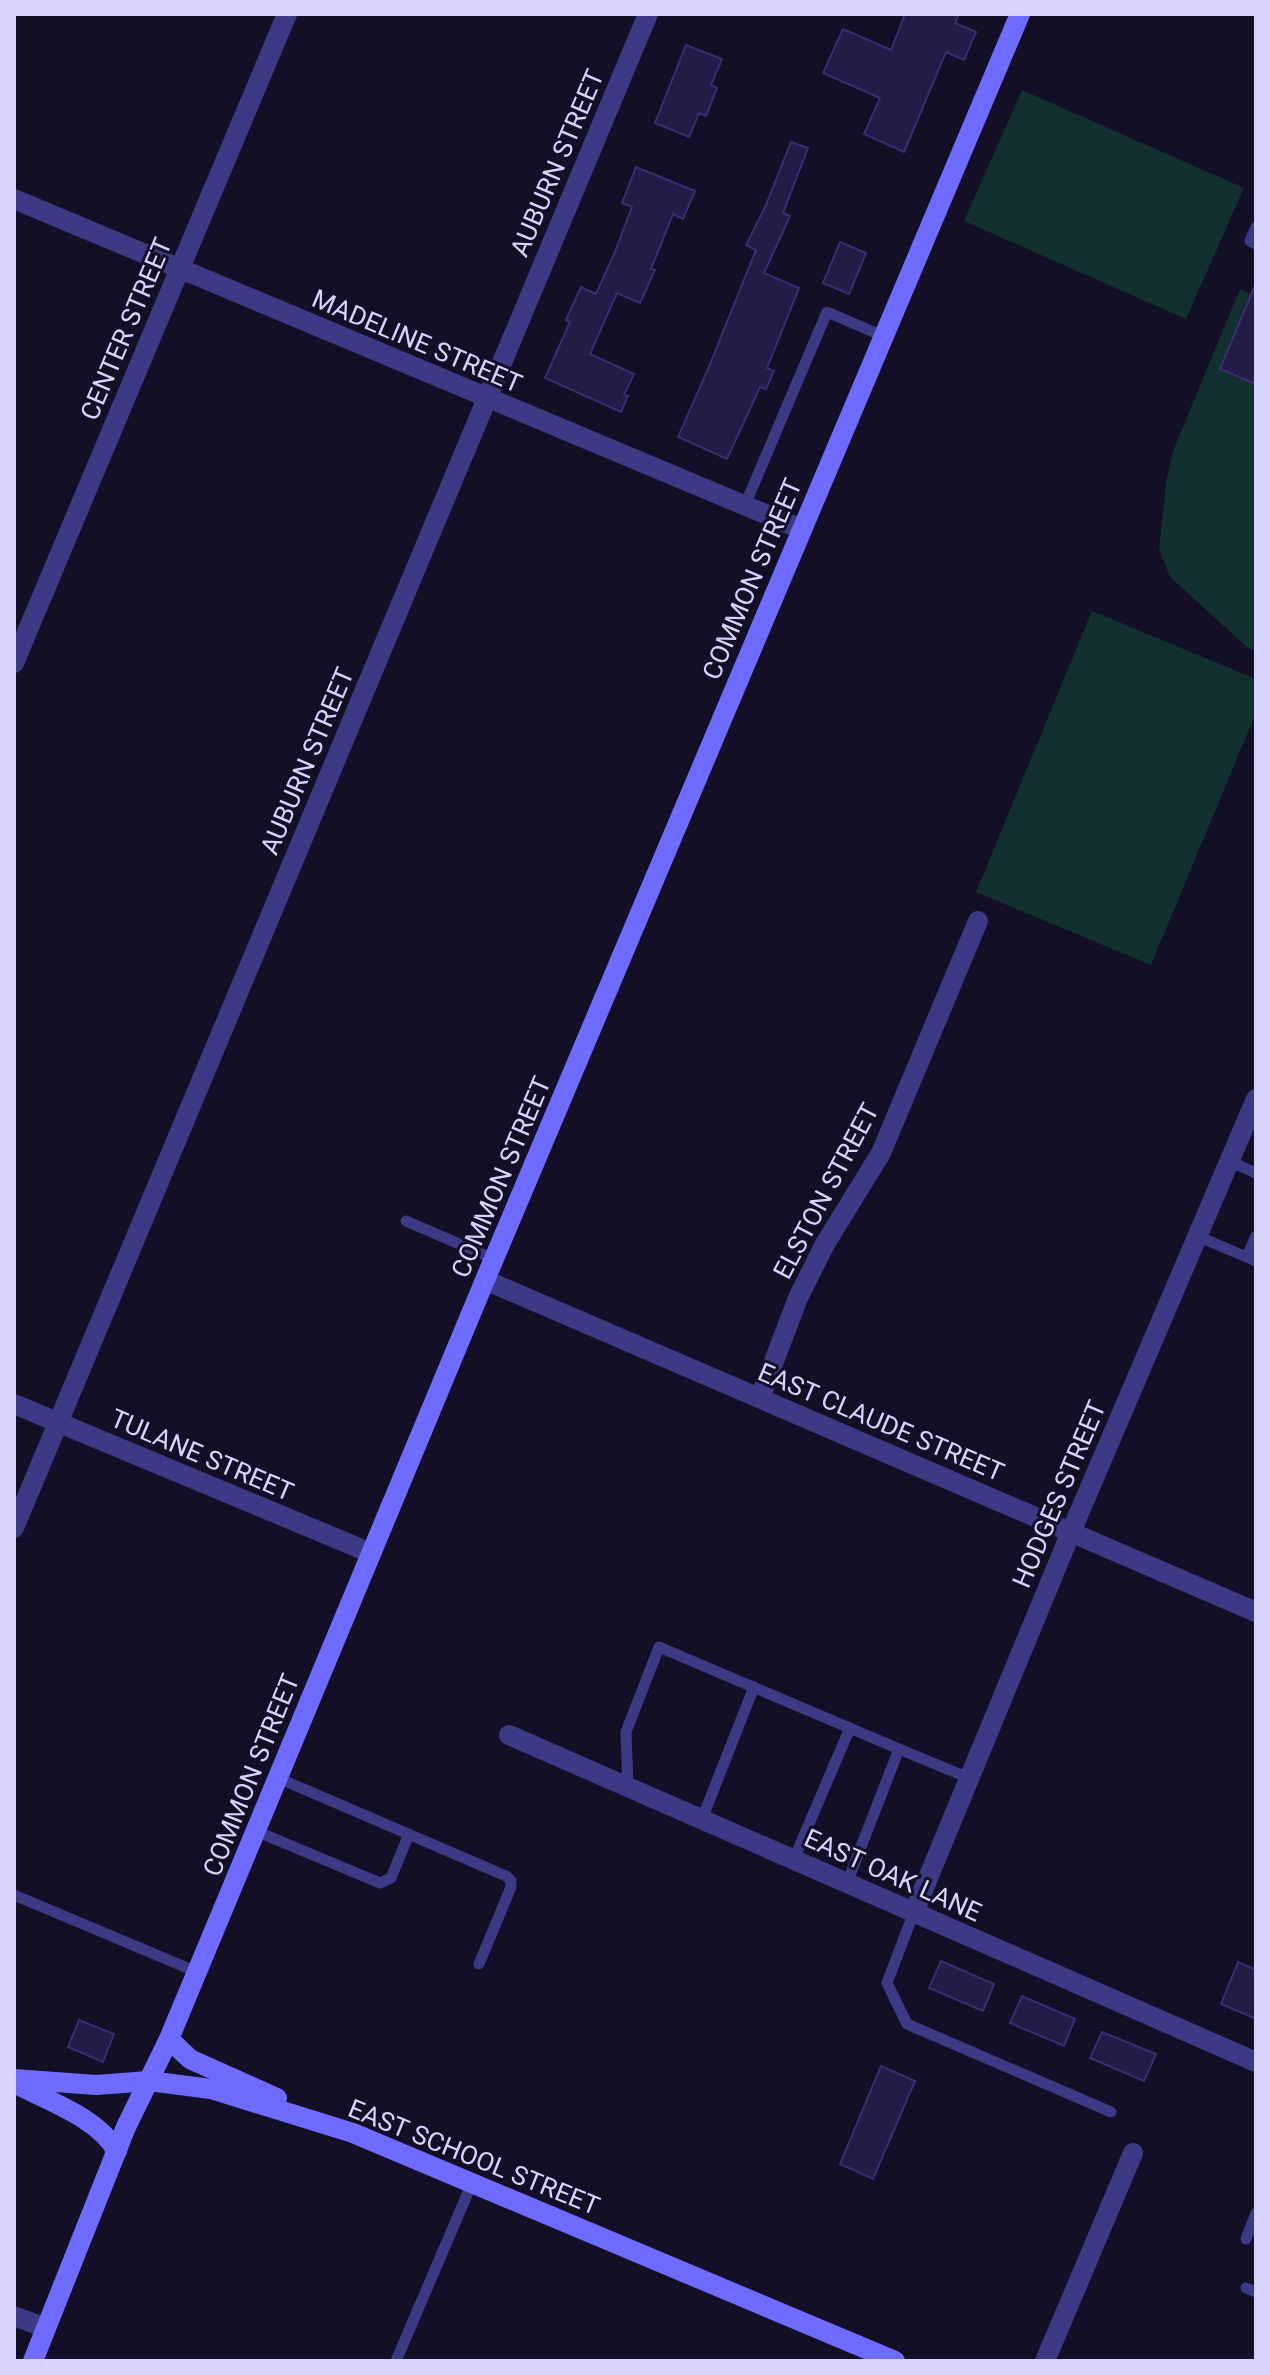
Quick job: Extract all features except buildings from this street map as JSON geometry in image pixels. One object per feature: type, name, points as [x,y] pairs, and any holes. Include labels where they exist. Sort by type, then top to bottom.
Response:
[{"type":"street","name":"CENTER STREET","points":[[14,663],[287,14]]},
{"type":"street","name":"AUBURN STREET","points":[[14,1528],[648,14]]},
{"type":"street","name":"COMMON STREET","points":[[33,2361],[117,2151],[169,2039],[485,1280],[1020,14]]},
{"type":"street","name":"MADELINE STREET","points":[[14,199],[801,529]]},
{"type":"street","name":"ELSTON STREET","points":[[760,1398],[811,1271],[881,1153],[978,921]]},
{"type":"street","name":"HODGES STREET","points":[[914,1912],[1071,1532],[1256,1099]]},
{"type":"street","name":"EAST CLAUDE STREET","points":[[485,1280],[1256,1612]]},
{"type":"street","name":"TULANE STREET","points":[[14,1404],[371,1553]]},
{"type":"street","name":"EAST OAK LANE","points":[[509,1735],[1256,2062]]},
{"type":"street","points":[[169,2039],[190,2059],[353,2133]]},
{"type":"street","points":[[14,2081],[97,2126],[109,2137],[117,2151]]},
{"type":"street","name":"EAST SCHOOL STREET","points":[[14,2081],[96,2085],[149,2081],[211,2089],[353,2133],[888,2360]]},
{"type":"street","points":[[1045,2361],[1133,2153]]},
{"type":"street","points":[[14,2316],[46,2328]]},
{"type":"lane","points":[[1256,227],[1250,241],[1256,244]]},
{"type":"lane","points":[[745,505],[827,312],[883,336]]},
{"type":"lane","points":[[1229,1161],[1256,1173]]},
{"type":"lane","points":[[406,1221],[494,1259]]},
{"type":"lane","points":[[1197,1236],[1252,1259],[1256,1236]]},
{"type":"lane","points":[[628,1786],[626,1732],[659,1647],[969,1778]]},
{"type":"lane","points":[[702,1819],[754,1687]]},
{"type":"lane","points":[[794,1859],[850,1728]]},
{"type":"lane","points":[[847,1883],[899,1749]]},
{"type":"lane","points":[[278,1778],[506,1876],[511,1881],[511,1887],[479,1964]]},
{"type":"lane","points":[[256,1831],[380,1883],[391,1878],[409,1834]]},
{"type":"lane","points":[[14,1895],[197,1972]]},
{"type":"lane","points":[[914,1912],[887,1983],[907,2024],[1111,2112]]},
{"type":"lane","points":[[396,2361],[472,2183]]},
{"type":"lane","points":[[1246,2239],[1256,2213]]},
{"type":"green space","points":[[1022,90],[1244,188],[1186,319],[964,221]]},
{"type":"green space","points":[[1240,289],[1256,296],[1256,651],[1248,648],[1170,577],[1159,549],[1166,483],[1173,451]]},
{"type":"green space","points":[[1092,611],[1256,679],[1256,713],[1151,965],[976,892]]}]
